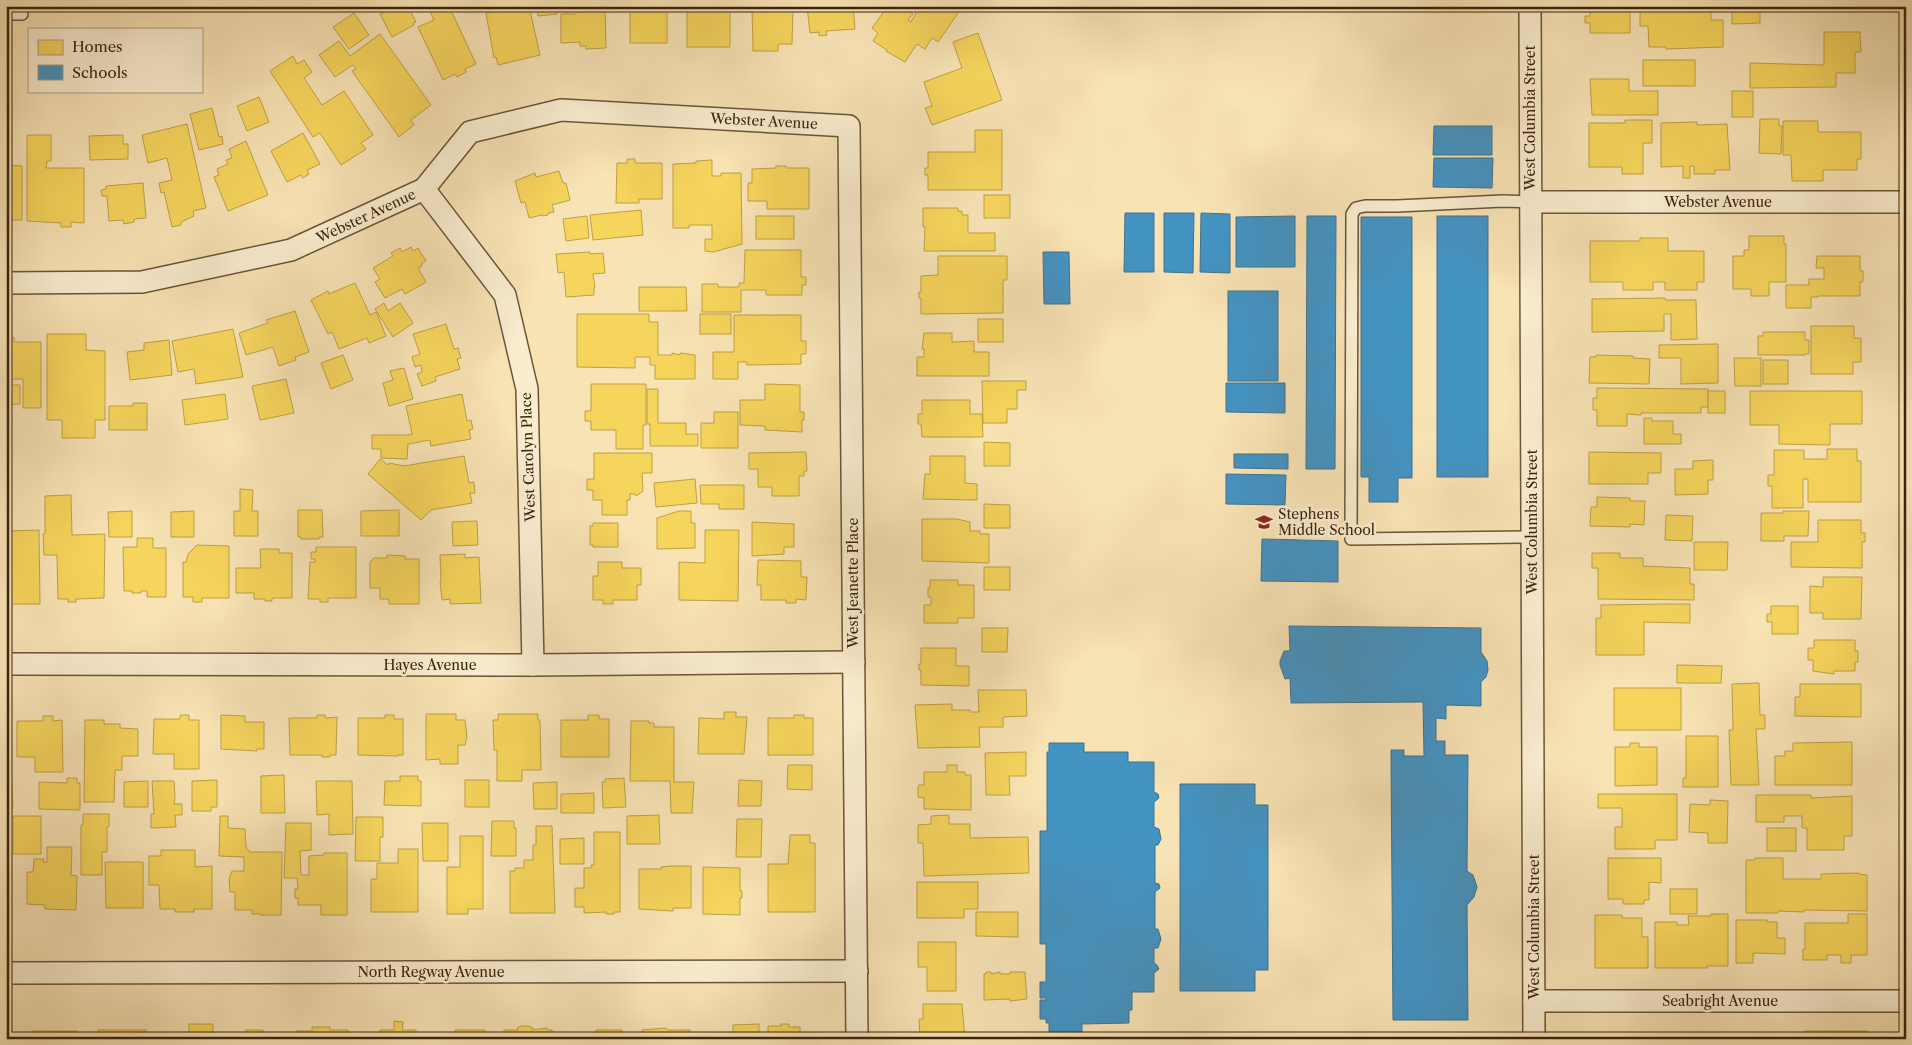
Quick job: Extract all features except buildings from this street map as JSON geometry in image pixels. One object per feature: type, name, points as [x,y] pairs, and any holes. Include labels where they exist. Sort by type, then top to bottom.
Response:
[{"type":"street","name":"West Columbia Street","points":[[1530,6],[1534,1039]]},
{"type":"street","name":"Webster Avenue","points":[[6,283],[142,282],[291,250],[424,189],[470,132],[561,110],[850,126]]},
{"type":"street","name":"West Jeanette Place","points":[[850,126],[857,1039]]},
{"type":"street","name":"West Carolyn Place","points":[[424,189],[506,295],[527,389],[534,665]]},
{"type":"street","name":"Webster Avenue","points":[[1531,202],[1906,202]]},
{"type":"street","name":"Hayes Avenue","points":[[6,664],[534,665],[854,662]]},
{"type":"street","name":"North Regway Avenue","points":[[6,973],[857,971]]},
{"type":"street","name":"Seabright Avenue","points":[[1534,1001],[1906,1001]]},
{"type":"lane","points":[[6,14],[22,14]]},
{"type":"lane","points":[[1531,202],[1503,201],[1364,206],[1356,208],[1352,214],[1351,539],[1532,537]]},
{"type":"place","name":"Stephens Middle School","points":[[1264,522]]}]
